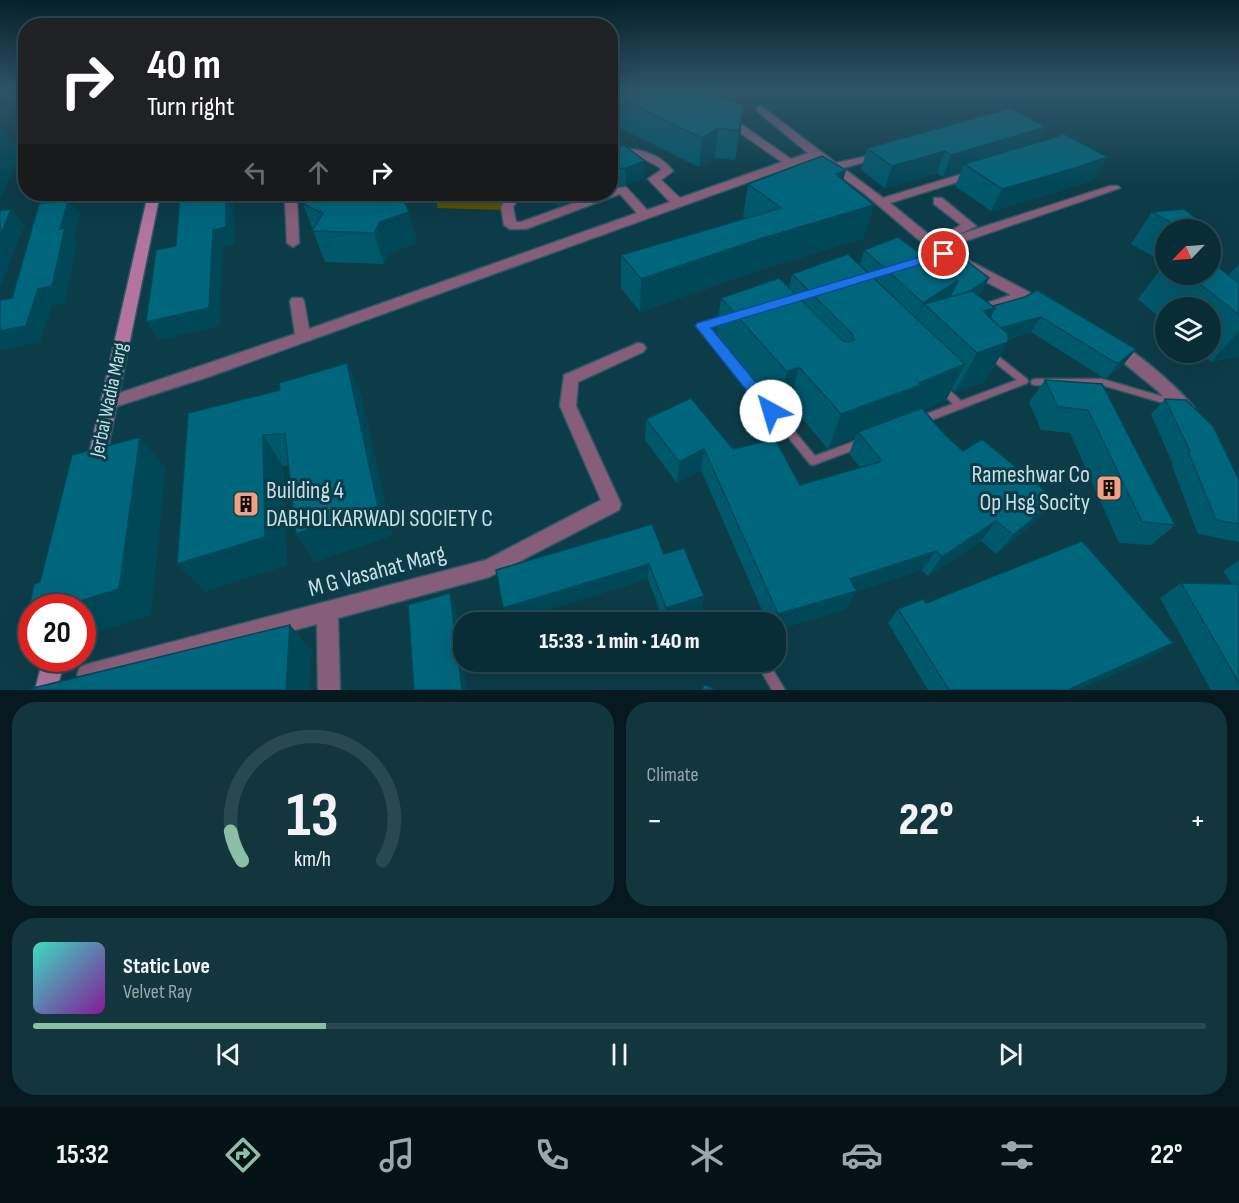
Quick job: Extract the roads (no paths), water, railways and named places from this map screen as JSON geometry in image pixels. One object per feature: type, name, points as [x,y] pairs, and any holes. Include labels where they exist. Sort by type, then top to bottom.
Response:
[{"type":"main road","name":"Jerbai Wadia Marg","points":[[91,482],[152,201]]},
{"type":"main road","points":[[47,688],[51,672]]},
{"type":"street","points":[[733,122],[790,163]]},
{"type":"street","points":[[776,122],[918,228]]},
{"type":"street","points":[[0,154],[18,149]]},
{"type":"street","points":[[618,151],[657,159],[664,164],[667,171],[654,179],[678,203]]},
{"type":"street","points":[[836,166],[893,151]]},
{"type":"street","points":[[108,403],[205,372],[818,153]]},
{"type":"street","points":[[882,202],[986,170]]},
{"type":"street","points":[[936,245],[970,231],[1114,188]]},
{"type":"street","points":[[618,190],[622,189],[645,215]]},
{"type":"street","points":[[291,201],[293,243]]},
{"type":"street","points":[[511,201],[507,207],[510,225],[522,226],[589,201]]},
{"type":"street","points":[[938,201],[969,224],[970,231]]},
{"type":"street","points":[[905,215],[936,245],[1055,312]]},
{"type":"street","points":[[960,316],[1025,295]]},
{"type":"street","points":[[297,302],[303,337]]},
{"type":"street","points":[[1095,335],[1146,371],[1183,405],[1202,428]]},
{"type":"street","name":"M G Vasahat Marg","points":[[47,688],[489,568],[612,504],[568,406],[570,379],[638,348]]},
{"type":"street","points":[[327,611],[329,690]]},
{"type":"lane","points":[[906,264],[936,245]]},
{"type":"lane","points":[[736,316],[702,326],[813,461],[876,438]]},
{"type":"lane","points":[[907,426],[1024,381],[984,350]]},
{"type":"lane","points":[[936,381],[960,406]]},
{"type":"lane","points":[[1035,381],[1102,382],[1183,405]]},
{"type":"lane","points":[[768,672],[779,690]]},
{"type":"place","name":"Rameshwar Co Op Hsg Socity","points":[[1109,488]]},
{"type":"place","name":"Building 4 DABHOLKARWADI SOCIETY C","points":[[246,504]]}]
